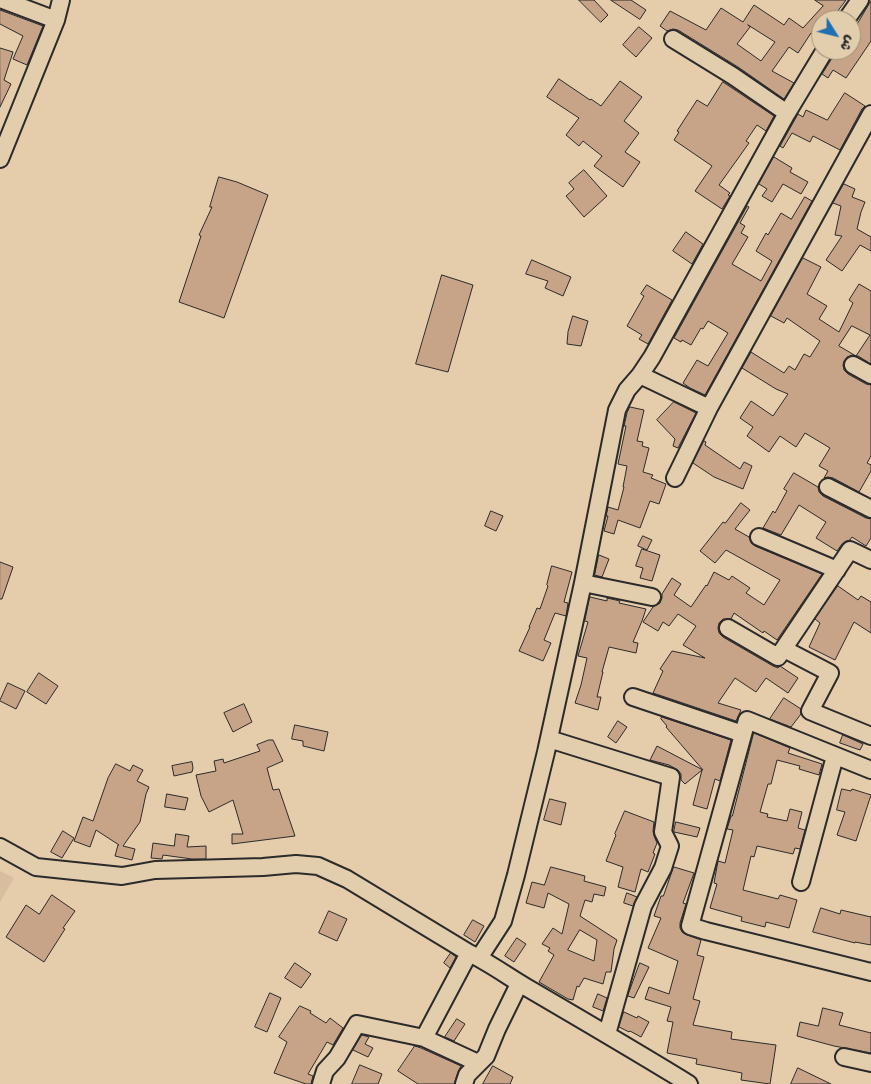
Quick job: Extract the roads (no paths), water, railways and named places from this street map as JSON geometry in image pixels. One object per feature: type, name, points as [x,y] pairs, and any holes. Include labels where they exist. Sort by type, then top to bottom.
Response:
[{"type":"street","points":[[3,0],[56,20]]},
{"type":"street","points":[[0,159],[56,20],[61,0]]},
{"type":"street","points":[[673,39],[733,76],[787,113]]},
{"type":"street","points":[[424,1038],[474,956],[503,921],[549,739],[583,583],[617,410],[627,390],[652,357],[787,113],[819,60]]},
{"type":"street","points":[[675,478],[709,408],[871,114]]},
{"type":"street","points":[[853,365],[871,374]]},
{"type":"street","points":[[640,375],[709,408]]},
{"type":"street","points":[[828,487],[871,509]]},
{"type":"street","points":[[759,537],[837,570]]},
{"type":"street","points":[[728,628],[778,657],[850,550],[869,554]]},
{"type":"street","points":[[583,583],[652,597]]},
{"type":"street","points":[[784,649],[830,673],[810,711],[871,736]]},
{"type":"street","points":[[633,697],[743,734]]},
{"type":"street","points":[[871,770],[747,720],[690,926],[871,972]]},
{"type":"street","points":[[549,739],[671,777],[662,832],[670,846],[663,868],[643,906],[607,1034]]},
{"type":"street","points":[[800,882],[835,756]]},
{"type":"street","points":[[0,847],[36,867],[122,876],[155,870],[263,867],[296,864],[318,866],[347,879],[519,984],[607,1034],[689,1084]]},
{"type":"street","points":[[464,1084],[467,1075],[486,1056],[519,984]]},
{"type":"street","points":[[320,1084],[325,1071],[337,1058],[357,1024],[424,1038],[478,1063]]},
{"type":"street","points":[[844,1057],[871,1063]]}]
